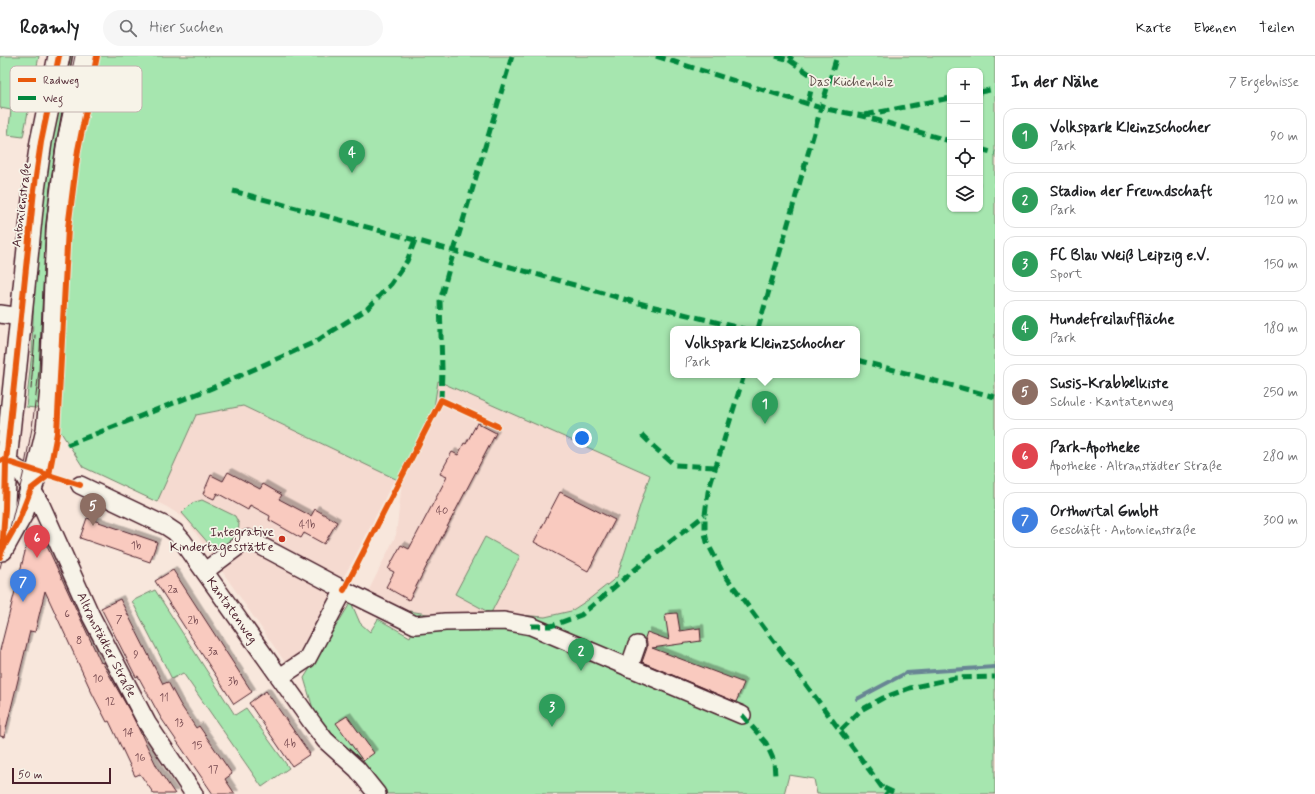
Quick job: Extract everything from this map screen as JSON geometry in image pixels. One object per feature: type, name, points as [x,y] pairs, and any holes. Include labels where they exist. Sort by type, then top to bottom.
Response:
[{"type":"main road","name":"Antonienstraße","points":[[57,66],[59,56]]},
{"type":"main road","name":"Antonienstraße","points":[[82,66],[84,56]]},
{"type":"main road","name":"Antonienstraße","points":[[1,554],[3,461],[21,317],[34,190],[47,112]]},
{"type":"main road","name":"Antonienstraße","points":[[1,554],[18,522],[31,489],[47,430],[51,389],[57,227],[67,147],[74,112]]},
{"type":"street","points":[[0,314],[21,317]]},
{"type":"street","points":[[3,461],[21,463],[26,462],[42,453]]},
{"type":"street","name":"Altranstädter Straße","points":[[3,461],[19,470],[41,505],[91,616],[147,723],[194,794]]},
{"type":"street","name":"Kantatenweg","points":[[80,486],[166,526],[175,532],[325,740],[357,769],[377,794]]},
{"type":"street","points":[[205,572],[248,539],[344,590],[415,625],[445,622],[504,621],[531,626],[742,716]]},
{"type":"street","points":[[280,677],[306,658],[344,590]]},
{"type":"street","points":[[628,668],[637,645]]},
{"type":"shaded area","points":[[438,381],[650,475],[617,577],[588,600],[571,611],[545,617],[491,613],[446,617],[409,611],[368,592],[396,535],[402,482],[432,421]]},
{"type":"shaded area","name":"Integrative Kindertagesstätte","points":[[243,406],[395,478],[354,559],[289,668],[186,519],[157,502],[196,415]]},
{"type":"green space","points":[[0,56],[39,56],[37,66],[10,66],[10,110],[0,108]]},
{"type":"green space","points":[[66,56],[79,56],[78,66],[64,66]]},
{"type":"green space","name":"Das Küchenholz","points":[[93,56],[995,56],[995,794],[817,794],[814,779],[789,775],[784,794],[384,794],[314,712],[304,678],[351,602],[360,623],[370,632],[378,619],[410,637],[415,625],[409,611],[446,617],[490,613],[455,594],[485,537],[520,556],[491,613],[545,617],[571,611],[588,600],[617,577],[650,475],[438,381],[432,421],[402,482],[243,406],[196,415],[157,502],[83,467],[57,426],[66,226],[84,112],[142,112],[142,66],[91,66]]},
{"type":"green space","points":[[11,112],[28,112],[23,137],[8,135]]},
{"type":"green space","points":[[55,112],[73,112],[44,409],[26,407],[32,351],[35,257],[42,174]]},
{"type":"green space","points":[[202,500],[235,516],[239,524],[238,536],[222,548],[210,545],[182,513],[192,503]]},
{"type":"green space","points":[[155,590],[235,715],[246,708],[289,768],[262,787],[183,673],[172,679],[132,601]]},
{"type":"building","points":[[477,423],[496,433],[409,600],[386,587],[394,572],[388,569],[401,545],[409,549],[447,477],[440,474],[452,452],[458,455],[464,443],[466,444]]},
{"type":"building","points":[[228,472],[260,489],[263,484],[282,495],[279,499],[311,516],[315,509],[337,522],[324,544],[304,533],[301,538],[269,520],[270,516],[250,505],[248,510],[217,493],[214,499],[203,494],[211,475],[223,481]]},
{"type":"building","points":[[560,492],[615,520],[588,571],[534,542]]},
{"type":"building","points":[[87,518],[157,542],[150,562],[80,538]]},
{"type":"building","points":[[33,538],[42,538],[45,542],[101,663],[102,662],[132,715],[158,769],[175,794],[154,794],[140,774],[135,776],[109,721],[107,722],[92,693],[45,591],[35,632],[30,631],[4,737],[0,736],[0,650],[27,544]]},
{"type":"building","points":[[173,570],[252,692],[234,704],[155,581]]},
{"type":"building","points":[[120,599],[163,684],[168,682],[196,728],[199,726],[232,774],[225,779],[235,794],[213,794],[161,718],[138,676],[136,677],[101,608]]},
{"type":"building","points":[[677,613],[680,631],[700,628],[701,641],[652,648],[744,683],[736,702],[642,662],[647,648],[645,638],[647,632],[669,640],[665,614]]},
{"type":"building","points":[[266,691],[310,754],[292,766],[249,703]]},
{"type":"building","points":[[347,716],[374,753],[363,761],[336,723]]},
{"type":"waterway","points":[[857,699],[906,673],[995,667]]},
{"type":"tram line","points":[[73,66],[75,56]]},
{"type":"tram line","points":[[0,568],[23,475],[32,428],[39,371],[46,229],[50,188],[56,145],[63,112]]},
{"type":"tram line","points":[[31,389],[35,335]]},
{"type":"marked path","points":[[441,400],[442,369],[440,301],[512,56]]},
{"type":"marked path","points":[[656,56],[821,108],[863,116],[947,140]]},
{"type":"marked path","points":[[776,56],[789,60],[792,56]]},
{"type":"marked path","points":[[759,326],[837,56]]},
{"type":"marked path","points":[[789,60],[814,77],[808,103]]},
{"type":"marked path","points":[[983,91],[995,89]]},
{"type":"marked path","points":[[865,115],[947,99]]},
{"type":"marked path","points":[[983,150],[995,153]]},
{"type":"marked path","points":[[233,191],[415,240],[631,301],[732,326]]},
{"type":"marked path","points":[[67,445],[212,388],[315,342],[367,309],[391,284],[407,261],[415,240]]},
{"type":"marked path","points":[[860,361],[995,397]]},
{"type":"marked path","points":[[743,378],[708,492],[705,515],[705,533],[707,542],[722,571],[887,794]]},
{"type":"marked path","points":[[642,435],[675,465],[716,467]]},
{"type":"marked path","points":[[531,626],[551,626],[581,615],[644,562],[705,515]]},
{"type":"marked path","points":[[841,730],[861,710],[883,698],[910,688],[955,678],[995,677]]},
{"type":"marked path","points":[[742,715],[766,743],[774,761],[775,776]]},
{"type":"marked path","points":[[884,788],[897,794]]},
{"type":"cycle path","points":[[57,66],[59,56]]},
{"type":"cycle path","points":[[95,66],[97,56]]},
{"type":"cycle path","points":[[0,557],[2,550],[5,509],[6,462],[34,190],[47,112]]},
{"type":"cycle path","points":[[2,550],[18,522],[31,489],[49,475],[57,433],[68,228],[78,150],[86,112]]},
{"type":"cycle path","points":[[344,590],[441,400],[497,426]]},
{"type":"cycle path","points":[[2,460],[80,485]]},
{"type":"place","name":"Hundefreilauffläche","points":[[352,173]]},
{"type":"place","name":"Volkspark Kleinzschocher","points":[[765,424]]},
{"type":"place","name":"Susis-Krabbelkiste","points":[[93,526]]},
{"type":"place","name":"Integrative Kindertagesstätte","points":[[282,539]]},
{"type":"place","name":"Park-Apotheke","points":[[37,558]]},
{"type":"place","name":"Orthovital GmbH","points":[[23,602]]},
{"type":"place","name":"Stadion der Freundschaft","points":[[581,671]]},
{"type":"place","name":"FC Blau Weiß Leipzig e.V.","points":[[552,727]]}]
